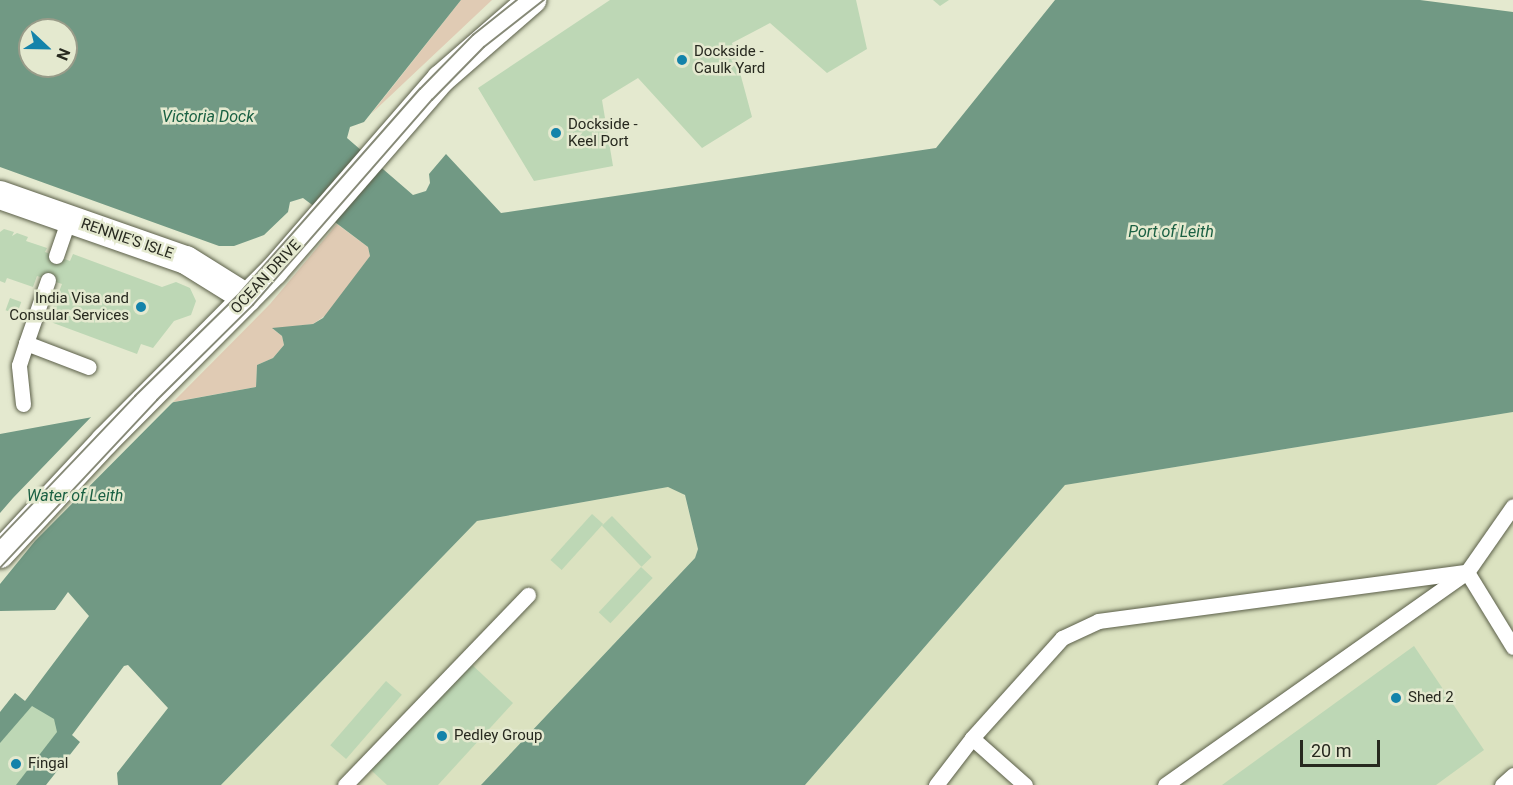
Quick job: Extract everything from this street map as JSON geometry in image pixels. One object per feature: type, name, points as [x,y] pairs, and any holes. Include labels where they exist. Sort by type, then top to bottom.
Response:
[{"type":"street","name":"OCEAN DRIVE","points":[[0,554],[147,398],[247,298],[317,221],[375,150],[441,80],[532,0]]},
{"type":"street","name":"RENNIE'S ISLE","points":[[0,195],[195,264],[247,298]]},
{"type":"lane","points":[[56,256],[69,219]]},
{"type":"lane","points":[[23,404],[19,364],[48,279]]},
{"type":"lane","points":[[26,343],[89,367]]},
{"type":"lane","points":[[1165,785],[1467,572],[1513,506]]},
{"type":"lane","points":[[1467,572],[1513,647]]},
{"type":"lane","points":[[936,785],[972,738],[1062,638],[1098,621],[1467,572]]},
{"type":"lane","points":[[345,785],[528,595]]},
{"type":"lane","points":[[972,738],[1025,785]]},
{"type":"lane","points":[[1502,785],[1513,776]]},
{"type":"shaded area","points":[[461,0],[492,0],[371,114]]},
{"type":"shaded area","points":[[337,224],[368,247],[370,256],[329,313],[313,324],[273,329],[282,336],[284,345],[273,358],[257,365],[256,387],[173,402],[270,304]]},
{"type":"shaded area","points":[[1513,412],[1513,785],[805,785],[1065,485]]},
{"type":"shaded area","points":[[668,487],[677,488],[685,496],[698,549],[695,558],[481,785],[221,785],[477,521]]},
{"type":"water","name":"Port of Leith","points":[[0,0],[461,0],[364,122],[350,127],[347,138],[413,195],[426,191],[430,183],[429,174],[446,154],[501,213],[936,148],[1055,0],[1420,0],[1513,12],[1513,412],[1065,485],[805,785],[481,785],[695,558],[698,549],[685,495],[668,487],[477,521],[221,785],[118,785],[117,773],[168,708],[128,665],[124,666],[72,735],[80,742],[46,785],[0,785],[0,712],[15,693],[25,701],[89,616],[68,592],[55,610],[0,611],[0,434],[256,387],[257,365],[273,358],[284,345],[282,336],[272,328],[313,324],[323,318],[370,256],[368,247],[303,198],[290,202],[288,212],[264,235],[234,246],[219,246],[0,167]]},
{"type":"pier","points":[[164,401],[173,402],[35,541],[0,584],[0,513],[13,498],[94,414]]},
{"type":"building","points":[[610,0],[856,0],[867,49],[827,73],[770,23],[732,43],[752,117],[702,148],[638,78],[602,100],[613,166],[534,181],[478,88]]},
{"type":"building","points":[[933,0],[949,0],[940,6]]},
{"type":"building","points":[[4,229],[14,232],[12,236],[17,233],[28,237],[26,241],[47,248],[45,252],[70,261],[73,254],[162,287],[176,282],[190,288],[196,301],[191,315],[174,321],[153,348],[141,344],[137,354],[48,321],[62,284],[37,276],[33,287],[7,278],[5,283],[0,281],[0,232]]},
{"type":"building","points":[[10,298],[21,302],[17,314],[6,310]]},
{"type":"building","points":[[592,514],[603,524],[562,570],[551,560]]},
{"type":"building","points":[[612,516],[652,557],[642,567],[602,526]]},
{"type":"building","points":[[641,567],[653,578],[610,623],[599,612]]},
{"type":"building","name":"Shed 2","points":[[1414,646],[1484,750],[1436,785],[1222,785]]},
{"type":"building","name":"Pedley Group","points":[[469,662],[513,703],[438,785],[387,785],[371,770]]},
{"type":"building","points":[[386,681],[402,695],[346,759],[330,745]]},
{"type":"building","name":"Fingal","points":[[32,706],[54,719],[57,732],[16,785],[0,785],[0,743]]},
{"type":"tram line","points":[[0,538],[135,396],[240,293],[420,89],[473,35],[517,0]]},
{"type":"tram line","points":[[0,568],[157,400],[253,305],[432,100],[484,47],[544,0]]},
{"type":"place","name":"Dockside - Caulk Yard","points":[[682,60]]},
{"type":"place","name":"Dockside - Keel Port","points":[[556,133]]},
{"type":"place","name":"India Visa and Consular Services","points":[[141,307]]},
{"type":"place","name":"Shed 2","points":[[1396,698]]},
{"type":"place","name":"Pedley Group","points":[[442,736]]},
{"type":"place","name":"Fingal","points":[[16,764]]},
{"type":"water label","name":"Victoria Dock","points":[[208,117]]},
{"type":"water label","name":"Water of Leith","points":[[75,496]]}]
